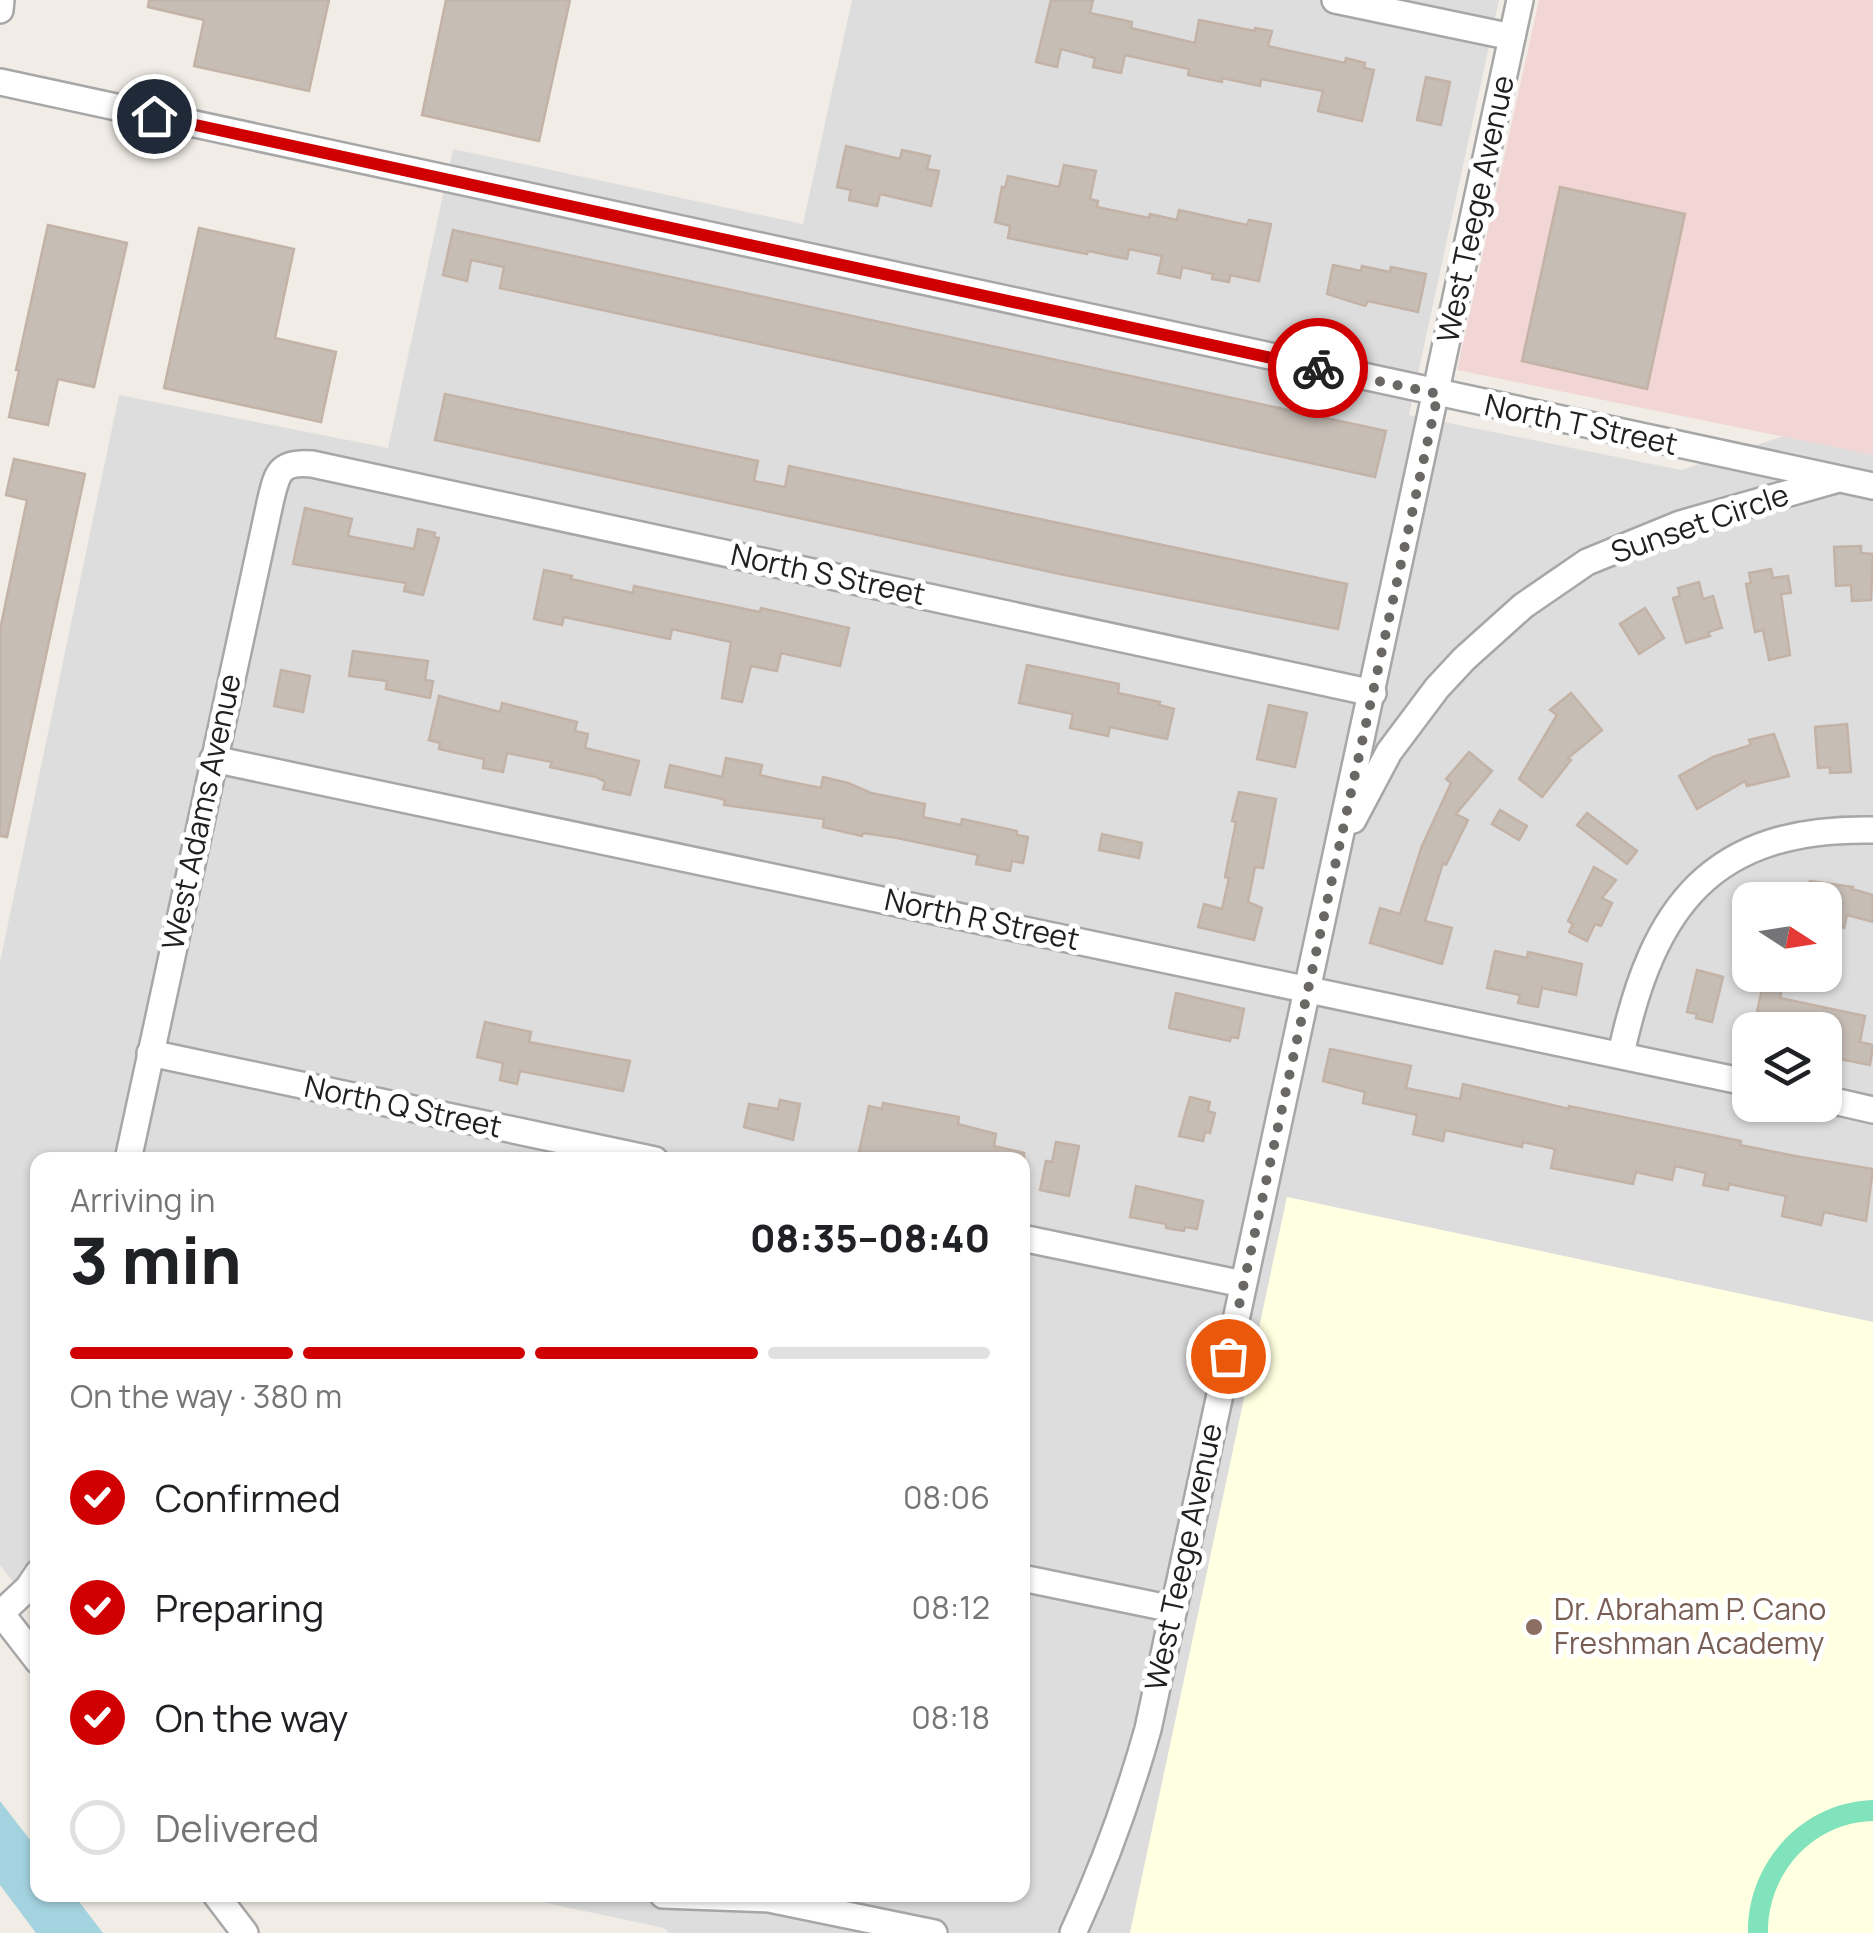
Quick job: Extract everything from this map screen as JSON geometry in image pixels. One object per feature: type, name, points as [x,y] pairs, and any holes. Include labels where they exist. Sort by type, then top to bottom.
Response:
[{"type":"street","points":[[0,10],[1,0]]},
{"type":"street","points":[[1335,0],[1512,37]]},
{"type":"street","name":"West Teege Avenue","points":[[1073,1933],[1126,1806],[1148,1729],[1520,0]]},
{"type":"street","name":"North T Street","points":[[0,82],[1873,486]]},
{"type":"street","name":"North S Street","points":[[283,467],[312,464],[1373,693]]},
{"type":"street","name":"West Adams Avenue","points":[[130,1152],[270,502],[283,467]]},
{"type":"street","name":"Sunset Circle","points":[[1337,850],[1390,752],[1437,688],[1523,606],[1587,562],[1680,524],[1840,479]]},
{"type":"street","name":"North R Street","points":[[214,759],[1732,1079]]},
{"type":"street","points":[[1622,1054],[1641,978],[1662,934],[1675,912],[1710,875],[1744,852],[1775,841],[1812,831],[1873,830]]},
{"type":"street","name":"North Q Street","points":[[150,1053],[618,1152]]},
{"type":"street","points":[[1842,1103],[1873,1110]]},
{"type":"street","points":[[1030,1240],[1243,1284]]},
{"type":"street","points":[[1030,1580],[1173,1608]]},
{"type":"street","points":[[30,1585],[0,1612],[30,1651]]},
{"type":"street","points":[[221,1902],[244,1933]]},
{"type":"street","points":[[789,1902],[934,1933]]},
{"type":"shaded area","points":[[852,0],[1499,0],[1409,415],[1681,470],[1784,436],[1873,455],[1873,1322],[1287,1197],[1130,1933],[669,1933],[664,1928],[542,1902],[1030,1902],[1030,1152],[30,1152],[30,1603],[0,1565],[0,962],[119,395],[388,448],[453,149],[803,224]]},
{"type":"shaded area","points":[[1539,0],[1873,0],[1873,455],[1457,370]]},
{"type":"shaded area","name":"Dr. Abraham P. Cano Freshman Academy","points":[[1287,1197],[1873,1322],[1873,1933],[1130,1933]]},
{"type":"green space","points":[[1873,1800],[1873,1821],[1831,1831],[1798,1855],[1776,1891],[1768,1933],[1748,1933],[1757,1883],[1783,1841],[1823,1812],[1847,1803]]},
{"type":"water","points":[[0,1801],[30,1840],[30,1902],[79,1902],[103,1933],[36,1933],[0,1885]]},
{"type":"building","points":[[149,0],[329,0],[309,91],[194,66],[204,20],[148,7]]},
{"type":"building","points":[[446,0],[570,0],[539,141],[422,115]]},
{"type":"building","points":[[1051,0],[1093,0],[1090,13],[1132,22],[1131,28],[1195,43],[1199,20],[1272,31],[1268,46],[1345,63],[1346,58],[1365,63],[1364,68],[1374,70],[1362,121],[1318,111],[1323,91],[1261,79],[1260,86],[1222,78],[1222,82],[1188,75],[1189,69],[1125,55],[1121,73],[1093,67],[1095,58],[1061,49],[1057,67],[1036,62]]},
{"type":"building","points":[[1426,77],[1450,82],[1441,125],[1417,120]]},
{"type":"building","points":[[846,146],[900,159],[902,150],[930,156],[927,169],[939,171],[931,206],[880,194],[877,206],[849,200],[851,190],[837,187]]},
{"type":"building","points":[[1064,165],[1096,171],[1090,199],[1098,201],[1097,207],[1149,218],[1150,214],[1177,220],[1179,210],[1247,225],[1249,220],[1271,224],[1259,281],[1230,275],[1229,282],[1212,279],[1213,274],[1182,267],[1180,278],[1158,273],[1162,256],[1129,249],[1127,259],[1008,238],[1010,226],[995,222],[1008,176],[1059,187]]},
{"type":"building","points":[[1560,187],[1685,214],[1647,389],[1522,361]]},
{"type":"building","points":[[48,225],[127,243],[94,387],[58,379],[48,425],[9,417]]},
{"type":"building","points":[[199,228],[294,249],[275,338],[336,352],[321,422],[164,388]]},
{"type":"building","points":[[453,230],[1386,431],[1375,477],[500,288],[504,267],[471,260],[467,281],[443,275]]},
{"type":"building","points":[[1333,265],[1390,272],[1391,267],[1426,274],[1418,312],[1368,301],[1365,306],[1327,294]]},
{"type":"building","points":[[445,394],[758,461],[754,481],[785,487],[789,466],[1347,584],[1338,629],[1060,574],[435,440]]},
{"type":"building","points":[[14,459],[85,474],[7,837],[0,836],[0,630],[27,500],[6,495]]},
{"type":"building","points":[[305,508],[352,519],[348,536],[414,549],[418,529],[435,533],[434,537],[439,538],[423,595],[404,591],[406,583],[293,564]]},
{"type":"building","points":[[1861,546],[1861,553],[1873,554],[1871,600],[1852,601],[1851,585],[1836,586],[1834,547]]},
{"type":"building","points":[[1771,569],[1773,578],[1788,576],[1791,593],[1781,594],[1790,655],[1769,660],[1763,630],[1755,632],[1746,584],[1751,583],[1749,573]]},
{"type":"building","points":[[544,570],[633,593],[634,586],[849,628],[840,666],[781,653],[777,671],[751,666],[742,702],[722,698],[731,642],[672,629],[670,639],[564,617],[562,625],[534,619]]},
{"type":"building","points":[[1699,582],[1703,599],[1713,596],[1722,628],[1686,643],[1673,598],[1680,596],[1678,588]]},
{"type":"building","points":[[1645,608],[1664,638],[1639,654],[1620,624]]},
{"type":"building","points":[[353,651],[428,661],[425,680],[433,681],[430,698],[386,689],[387,681],[349,676]]},
{"type":"building","points":[[1027,665],[1119,684],[1118,693],[1174,709],[1167,739],[1110,727],[1108,736],[1070,728],[1073,714],[1019,703]]},
{"type":"building","points":[[281,670],[310,676],[303,712],[274,706]]},
{"type":"building","points":[[1571,693],[1602,730],[1568,758],[1571,760],[1542,797],[1519,779],[1557,715],[1550,710]]},
{"type":"building","points":[[439,696],[500,712],[502,703],[577,722],[575,731],[588,734],[585,748],[639,761],[630,795],[603,789],[605,782],[596,777],[550,767],[552,762],[507,753],[503,772],[483,768],[484,759],[439,749],[440,743],[429,740]]},
{"type":"building","points":[[1269,705],[1307,713],[1295,767],[1257,759]]},
{"type":"building","points":[[1847,724],[1851,772],[1830,773],[1830,767],[1818,768],[1815,727]]},
{"type":"building","points":[[1774,734],[1789,776],[1747,786],[1745,781],[1697,809],[1679,776],[1713,757],[1751,745],[1749,740]]},
{"type":"building","points":[[1469,752],[1492,771],[1456,814],[1468,820],[1446,865],[1443,863],[1425,921],[1452,928],[1442,964],[1370,943],[1380,908],[1400,914],[1422,846],[1451,783],[1446,779]]},
{"type":"building","points":[[726,758],[762,765],[760,775],[781,780],[821,788],[823,777],[871,793],[925,804],[923,817],[961,825],[962,819],[1017,831],[1017,835],[1028,837],[1023,863],[1012,861],[1010,871],[976,864],[978,855],[897,838],[863,833],[862,836],[823,827],[824,819],[724,805],[725,800],[665,787],[670,765],[722,777]]},
{"type":"building","points":[[1239,792],[1276,799],[1263,868],[1255,867],[1248,902],[1262,908],[1254,940],[1198,927],[1204,904],[1222,909]]},
{"type":"building","points":[[1500,810],[1527,826],[1519,840],[1492,824]]},
{"type":"building","points":[[1587,813],[1637,851],[1627,864],[1577,825]]},
{"type":"building","points":[[1102,834],[1142,843],[1139,858],[1099,850]]},
{"type":"building","points":[[1594,867],[1616,880],[1602,898],[1612,903],[1601,926],[1595,924],[1587,941],[1569,932],[1573,924],[1568,921]]},
{"type":"building","points":[[1842,885],[1873,895],[1873,922],[1847,915],[1844,928]]},
{"type":"building","points":[[1495,951],[1527,958],[1528,952],[1582,964],[1576,995],[1542,988],[1538,1007],[1518,1003],[1520,995],[1487,988]]},
{"type":"building","points":[[1697,970],[1723,977],[1712,1022],[1687,1012]]},
{"type":"building","points":[[1761,992],[1781,992],[1780,998],[1865,1016],[1860,1042],[1873,1045],[1870,1065],[1842,1060],[1842,1012],[1757,1012]]},
{"type":"building","points":[[1176,993],[1244,1009],[1238,1038],[1231,1037],[1230,1041],[1169,1028]]},
{"type":"building","points":[[485,1022],[531,1032],[529,1042],[630,1061],[623,1091],[520,1071],[517,1084],[500,1080],[503,1063],[477,1057]]},
{"type":"building","points":[[1330,1049],[1411,1066],[1406,1088],[1460,1099],[1463,1084],[1569,1109],[1741,1141],[1740,1145],[1873,1169],[1866,1221],[1824,1212],[1821,1225],[1782,1216],[1786,1196],[1729,1184],[1728,1190],[1703,1185],[1706,1173],[1675,1166],[1672,1180],[1636,1172],[1633,1184],[1551,1168],[1555,1149],[1523,1142],[1522,1147],[1445,1130],[1443,1141],[1413,1134],[1417,1115],[1363,1103],[1365,1092],[1323,1081]]},
{"type":"building","points":[[1190,1097],[1210,1102],[1208,1111],[1215,1113],[1210,1133],[1205,1132],[1203,1141],[1179,1136]]},
{"type":"building","points":[[780,1100],[800,1104],[793,1140],[744,1127],[749,1104],[778,1109]]},
{"type":"building","points":[[883,1103],[959,1117],[958,1124],[996,1134],[994,1146],[1020,1152],[859,1152],[869,1106],[882,1109]]},
{"type":"building","points":[[1056,1142],[1079,1146],[1069,1196],[1040,1190],[1046,1161],[1052,1162]]},
{"type":"building","points":[[1136,1186],[1203,1201],[1197,1229],[1166,1228],[1166,1224],[1130,1217]]},
{"type":"way so far","points":[[1228,1356],[1438,394],[1318,368]]},
{"type":"place","name":"Dr. Abraham P. Cano Freshman Academy","points":[[1534,1627]]},
{"type":"route","points":[[154,116],[1318,368]]}]
